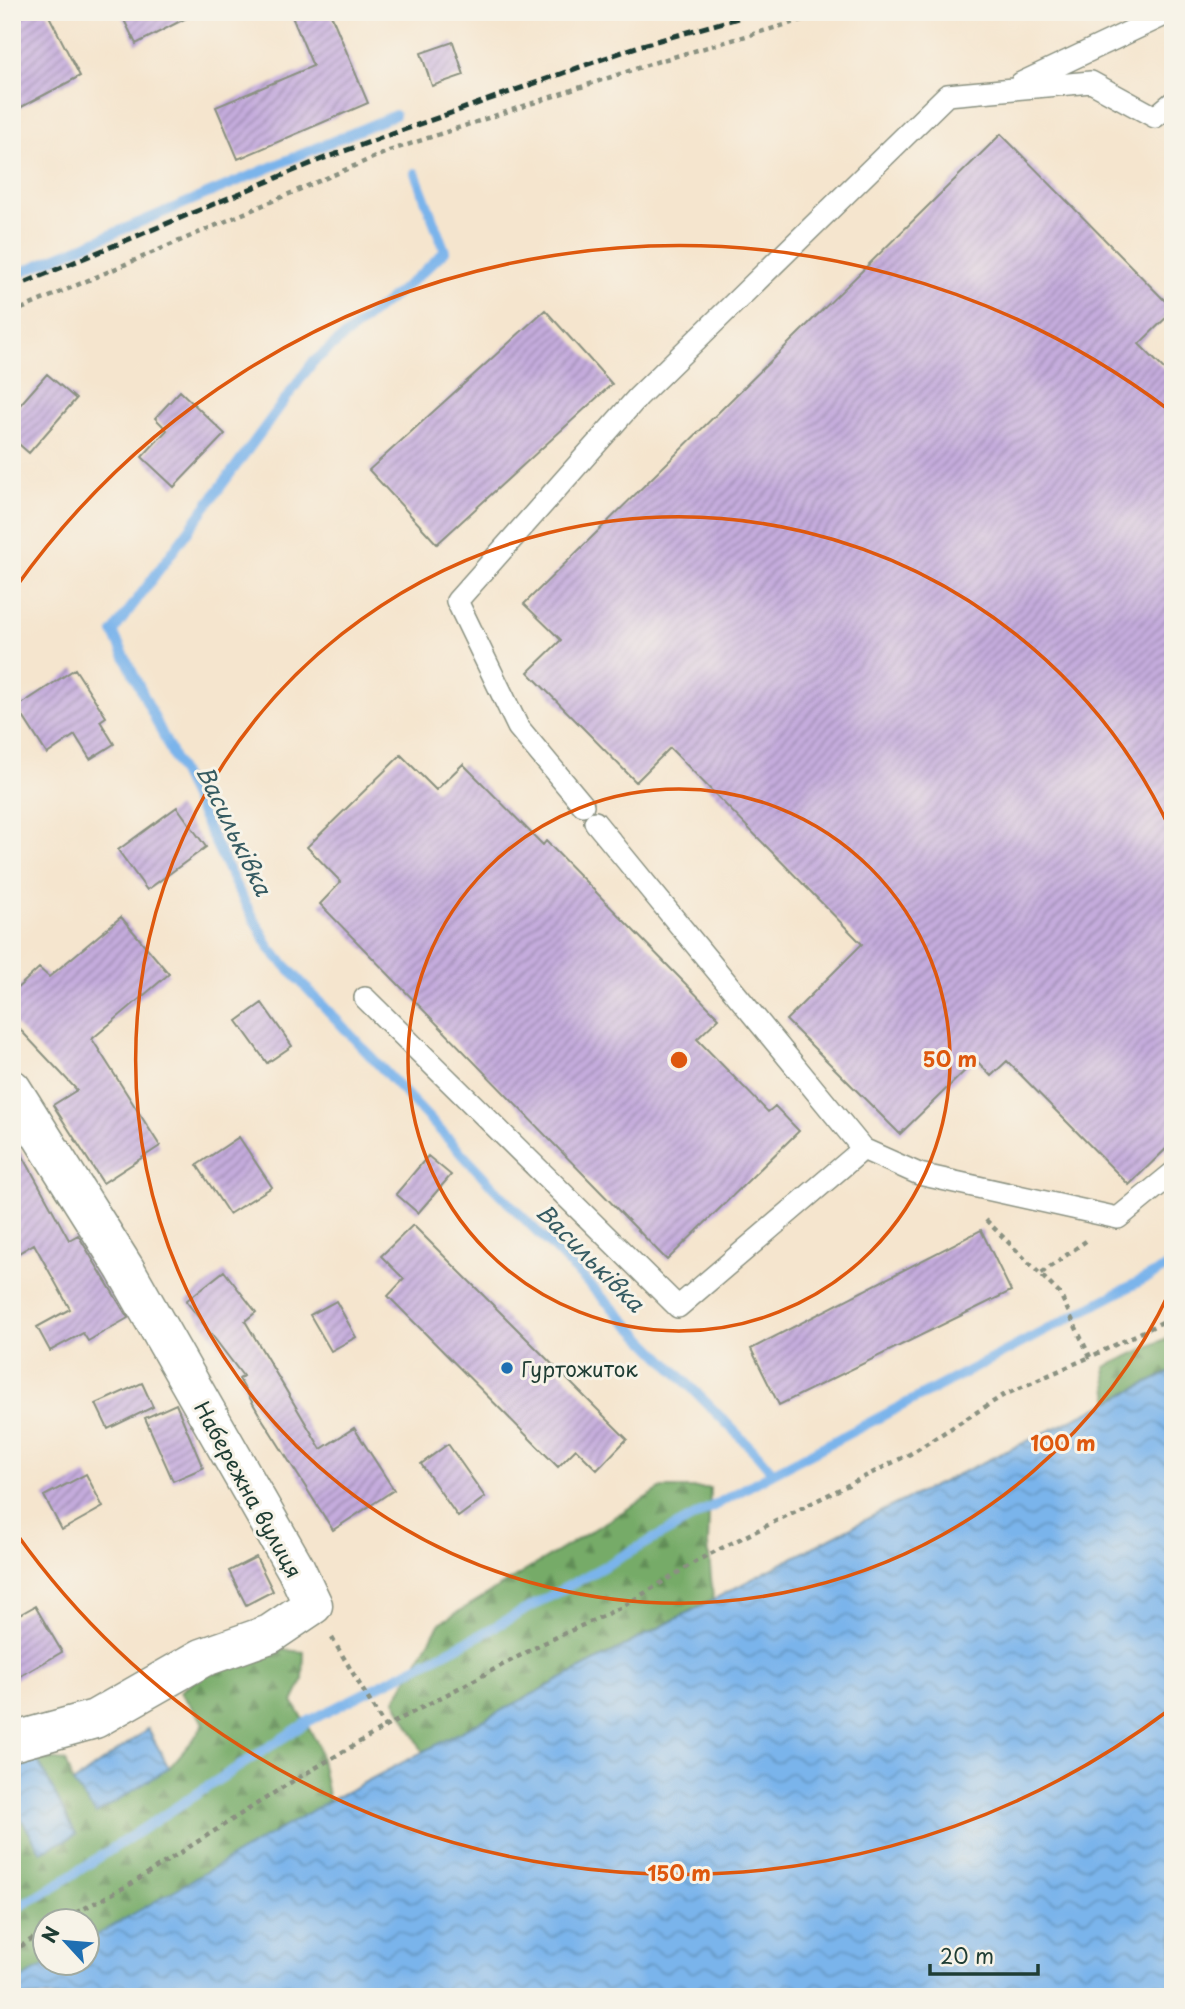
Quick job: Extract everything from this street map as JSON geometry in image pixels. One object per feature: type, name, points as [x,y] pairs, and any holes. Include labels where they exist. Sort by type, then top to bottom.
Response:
[{"type":"street","name":"Набережна вулиця","points":[[12,1089],[125,1269],[296,1569],[313,1605],[270,1634],[202,1658],[95,1719],[12,1742]]},
{"type":"lane","points":[[1006,90],[1171,12]]},
{"type":"lane","points":[[1173,102],[1154,117],[1091,82],[947,95],[638,397],[457,601],[518,727],[863,1149],[919,1174],[1118,1218],[1173,1173]]},
{"type":"lane","points":[[365,998],[678,1307],[863,1149]]},
{"type":"path","points":[[12,313],[390,151],[659,61],[830,12]]},
{"type":"path","points":[[984,1218],[1060,1294],[1090,1357]]},
{"type":"path","points":[[1040,1274],[1118,1218]]},
{"type":"path","points":[[85,1908],[131,1884],[288,1784],[385,1727],[544,1643],[621,1607],[700,1559],[911,1454],[1004,1395],[1173,1317]]},
{"type":"path","points":[[352,1671],[385,1727]]},
{"type":"path","points":[[12,1952],[32,1939]]},
{"type":"green space","points":[[1173,1335],[1173,1371],[1109,1401],[1105,1367]]},
{"type":"green space","points":[[662,1488],[710,1488],[708,1544],[713,1599],[423,1752],[395,1700],[440,1623]]},
{"type":"green space","points":[[273,1649],[304,1652],[303,1681],[293,1702],[318,1744],[329,1801],[152,1953],[102,1969],[102,1908],[32,1908],[32,1978],[72,1978],[12,1997],[12,1803],[41,1852],[76,1834],[36,1757],[65,1761],[73,1783],[169,1768],[204,1723],[180,1692],[205,1672]]},
{"type":"water","points":[[1173,1371],[1173,1997],[12,1997],[12,1984],[32,1973],[32,1978],[102,1978],[102,1932],[329,1801],[884,1510]]},
{"type":"water","points":[[148,1729],[169,1768],[96,1814],[73,1783]]},
{"type":"water","points":[[36,1757],[76,1835],[41,1852],[12,1803],[12,1773]]},
{"type":"building","points":[[12,12],[47,12],[80,76],[12,112]]},
{"type":"building","points":[[120,12],[198,12],[136,44]]},
{"type":"building","points":[[290,12],[330,12],[368,103],[238,159],[216,107],[313,66]]},
{"type":"building","points":[[453,42],[464,75],[432,86],[421,53]]},
{"type":"building","points":[[1001,134],[1173,309],[1139,344],[1173,378],[1173,1142],[1129,1185],[1007,1061],[991,1076],[976,1060],[900,1134],[786,1020],[862,944],[670,748],[636,782],[528,672],[561,640],[524,604]]},
{"type":"building","points":[[545,310],[612,384],[437,544],[369,470]]},
{"type":"building","points":[[47,374],[76,399],[29,453],[12,438],[12,414]]},
{"type":"building","points":[[180,391],[225,434],[174,487],[142,457],[167,430],[155,418]]},
{"type":"building","points":[[75,669],[106,717],[100,721],[114,744],[90,759],[75,735],[47,754],[17,707]]},
{"type":"building","points":[[401,755],[436,790],[463,764],[543,845],[546,841],[719,1018],[697,1039],[768,1112],[775,1106],[799,1131],[667,1260],[320,904],[341,882],[307,847]]},
{"type":"building","points":[[177,807],[206,847],[147,890],[118,850]]},
{"type":"building","points":[[121,917],[169,974],[92,1039],[160,1146],[103,1183],[53,1105],[77,1090],[12,1021],[12,993],[39,968],[49,977]]},
{"type":"building","points":[[262,1003],[292,1046],[267,1063],[237,1021]]},
{"type":"building","points":[[12,1136],[69,1240],[78,1235],[128,1318],[88,1341],[83,1333],[50,1351],[37,1327],[70,1309],[34,1244],[12,1257]]},
{"type":"building","points":[[239,1137],[272,1187],[229,1214],[197,1165]]},
{"type":"building","points":[[428,1156],[451,1175],[418,1213],[396,1194]]},
{"type":"building","name":"Гуртожиток","points":[[413,1225],[627,1439],[597,1470],[576,1449],[558,1467],[388,1296],[404,1279],[381,1256]]},
{"type":"building","points":[[981,1230],[1011,1291],[779,1405],[751,1349]]},
{"type":"building","points":[[224,1271],[256,1312],[245,1321],[321,1449],[354,1428],[394,1490],[333,1530],[259,1414],[239,1379],[243,1376],[186,1301]]},
{"type":"building","points":[[336,1301],[356,1337],[331,1351],[310,1315]]},
{"type":"building","points":[[142,1383],[153,1407],[108,1429],[96,1404]]},
{"type":"building","points":[[176,1404],[203,1468],[173,1481],[145,1418]]},
{"type":"building","points":[[448,1444],[485,1497],[458,1517],[421,1464]]},
{"type":"building","points":[[86,1474],[103,1507],[62,1530],[44,1496]]},
{"type":"building","points":[[256,1557],[273,1591],[246,1605],[229,1571]]},
{"type":"building","points":[[35,1606],[62,1652],[12,1681],[12,1619]]},
{"type":"waterway","points":[[12,276],[395,115]]},
{"type":"waterway","name":"Васильківка","points":[[415,173],[445,251],[313,362],[113,632],[237,888],[271,950],[497,1191],[773,1473]]},
{"type":"waterway","points":[[12,1910],[44,1893],[309,1721],[480,1635],[773,1473],[1173,1264]]},
{"type":"railway","points":[[12,288],[322,159],[639,46],[759,12]]},
{"type":"place","name":"Гуртожиток","points":[[507,1368]]}]
